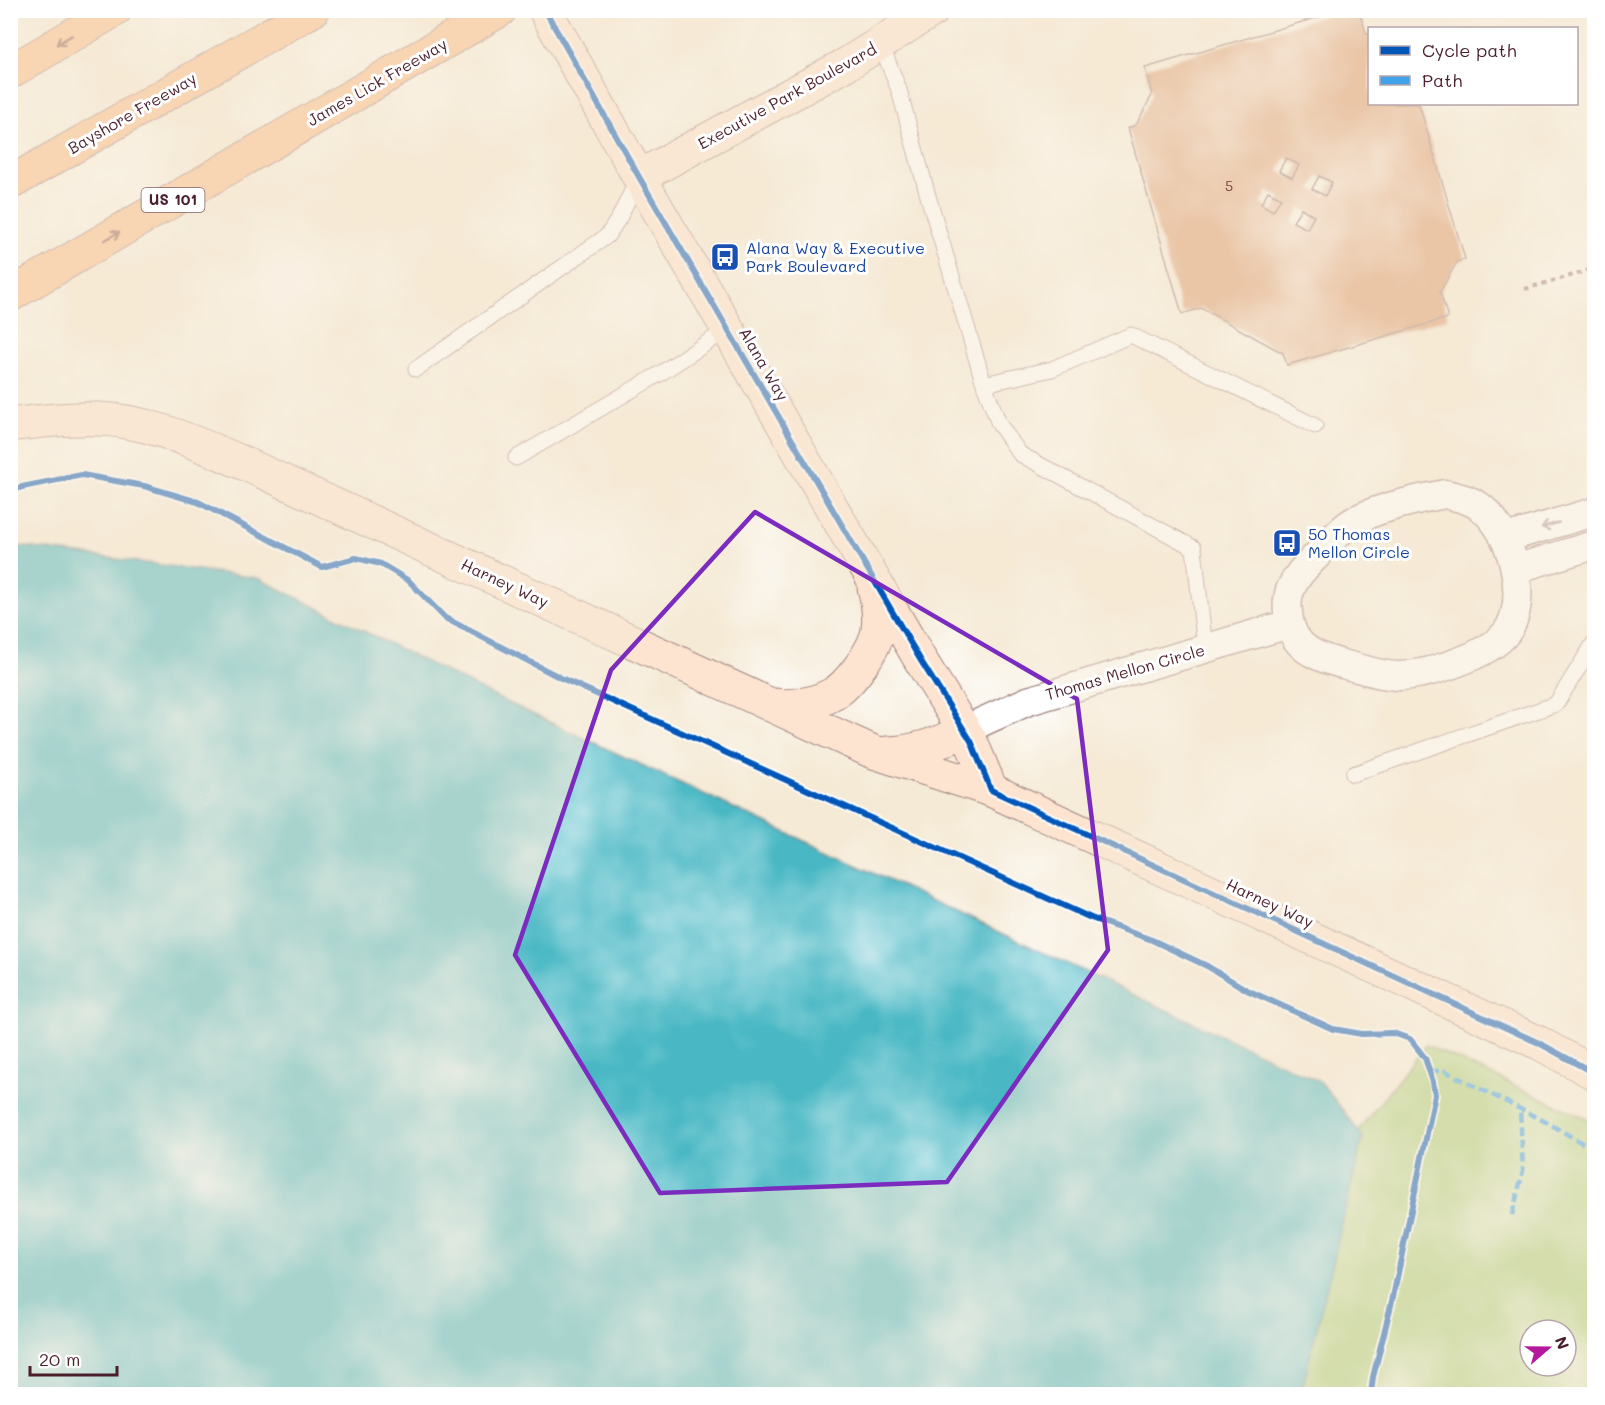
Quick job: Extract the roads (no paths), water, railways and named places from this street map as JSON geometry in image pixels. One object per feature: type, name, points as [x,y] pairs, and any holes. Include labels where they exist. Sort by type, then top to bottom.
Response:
[{"type":"highway","points":[[10,72],[115,10]]},
{"type":"highway","name":"Bayshore Freeway","points":[[10,183],[312,10]]},
{"type":"highway","name":"James Lick Freeway","points":[[10,295],[500,10]]},
{"type":"street","name":"Alana Way","points":[[545,10],[639,177],[921,661],[964,730]]},
{"type":"street","name":"Executive Park Boulevard","points":[[639,177],[881,44],[933,10]]},
{"type":"street","name":"Harney Way","points":[[10,425],[55,419],[100,419],[144,426],[184,439],[250,466],[872,751],[991,790],[1486,1018],[1594,1073]]},
{"type":"street","points":[[1445,494],[1464,498],[1480,507],[1506,538],[1515,568],[1518,597],[1514,616],[1507,632],[1493,647],[1473,657],[1412,675],[1382,674],[1325,659],[1309,652],[1296,640],[1288,624],[1287,606],[1292,586],[1302,571],[1344,528],[1369,514],[1445,494]]},
{"type":"street","points":[[1506,538],[1594,512]]},
{"type":"street","points":[[1515,568],[1594,545]]},
{"type":"street","points":[[766,704],[807,705],[833,694],[861,666],[877,637],[878,620],[876,594],[866,566]]},
{"type":"street","name":"Thomas Mellon Circle","points":[[964,730],[1028,701],[1288,624]]},
{"type":"street","points":[[872,751],[900,752],[932,746],[964,730],[971,741],[991,790]]},
{"type":"lane","points":[[881,44],[899,90],[984,384],[999,424],[1020,454],[1194,548],[1205,649]]},
{"type":"lane","points":[[417,369],[607,236],[619,218],[639,177]]},
{"type":"lane","points":[[516,458],[662,373],[728,329]]},
{"type":"lane","points":[[984,384],[1052,369],[1131,335],[1315,426]]},
{"type":"lane","points":[[1353,774],[1556,704],[1594,643]]},
{"type":"water","points":[[11,545],[258,578],[498,698],[1321,1082],[1363,1137],[1301,1394],[11,1394]]},
{"type":"place","name":"Alana Way & Executive Park Boulevard","points":[[725,257]]},
{"type":"place","name":"50 Thomas Mellon Circle","points":[[1287,543]]}]
